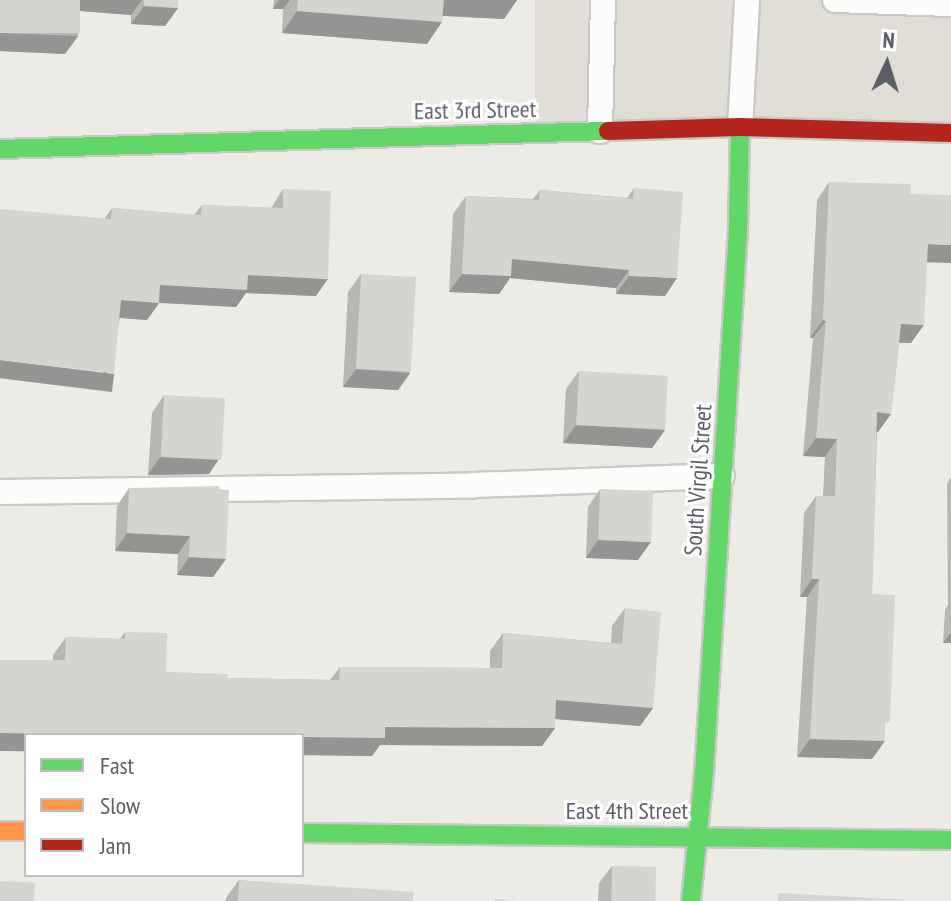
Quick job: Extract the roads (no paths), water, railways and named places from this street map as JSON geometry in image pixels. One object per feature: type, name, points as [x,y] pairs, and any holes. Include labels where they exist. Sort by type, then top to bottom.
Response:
[{"type":"street","name":"East 3rd Street","points":[[0,149],[740,127],[951,133]]},
{"type":"street","name":"South Virgil Street","points":[[691,901],[738,229],[740,127]]},
{"type":"street","points":[[0,831],[24,831]]},
{"type":"street","name":"East 4th Street","points":[[304,833],[951,840]]},
{"type":"lane","points":[[600,131],[603,0]]},
{"type":"lane","points":[[740,127],[747,0]]},
{"type":"lane","points":[[835,0],[951,4]]},
{"type":"lane","points":[[0,492],[474,485],[722,476]]}]
